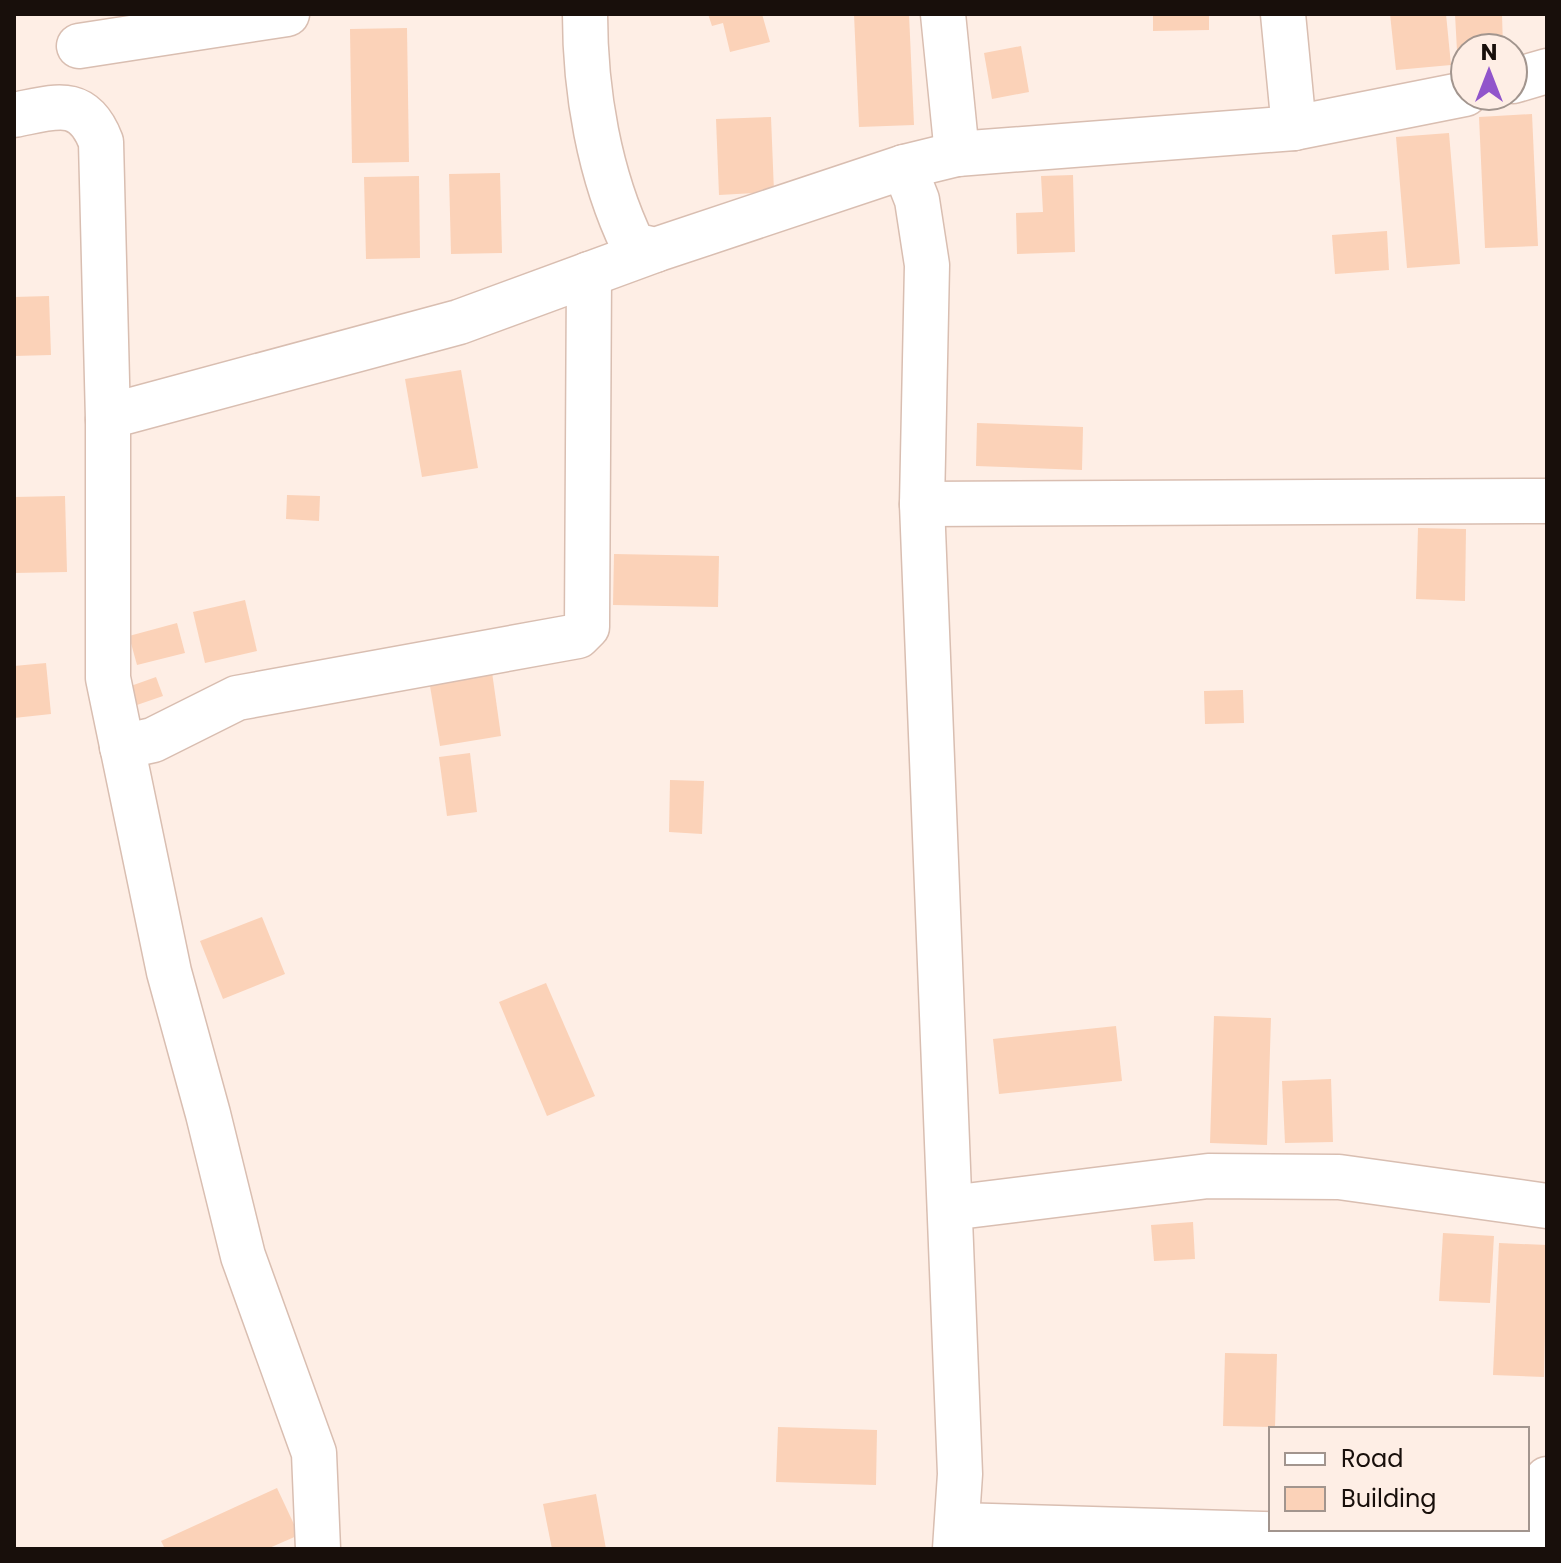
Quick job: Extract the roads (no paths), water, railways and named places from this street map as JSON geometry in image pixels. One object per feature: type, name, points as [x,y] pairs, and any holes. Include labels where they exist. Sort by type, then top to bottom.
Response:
[{"type":"street","points":[[76,110],[80,30],[287,14]]},
{"type":"street","points":[[585,14],[585,45],[607,181],[633,245],[655,250]]},
{"type":"street","points":[[943,14],[957,154]]},
{"type":"street","points":[[1283,14],[1294,128]]},
{"type":"street","points":[[108,420],[121,413],[459,322],[655,250],[904,167],[957,154],[1294,128],[1449,97]]},
{"type":"street","points":[[14,115],[55,107],[76,110],[93,122],[101,142],[108,420],[108,678],[169,972],[243,1256],[314,1453],[318,1549]]},
{"type":"street","points":[[904,167],[917,200],[927,265],[922,504],[960,1474],[956,1537],[1537,1546],[1547,1479]]},
{"type":"street","points":[[122,747],[153,740],[237,698],[578,636],[587,627],[589,274]]},
{"type":"street","points":[[922,504],[1547,501]]},
{"type":"street","points":[[950,1208],[1208,1176],[1339,1177],[1547,1206]]}]
